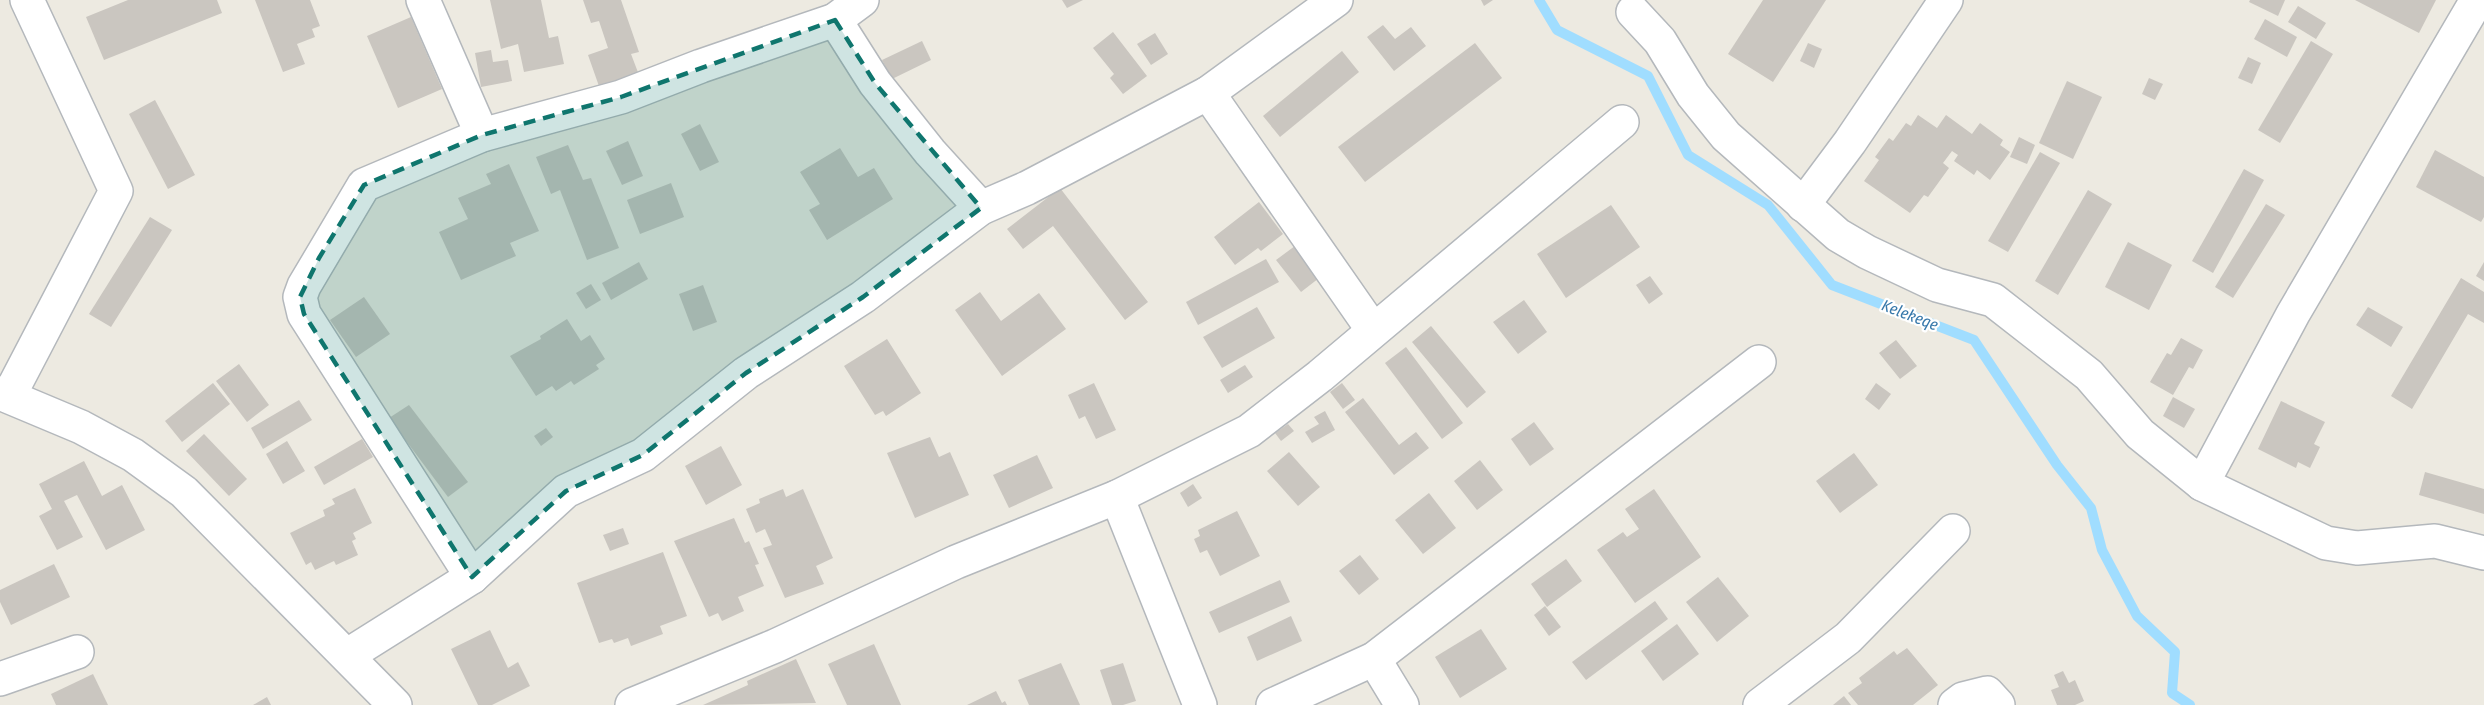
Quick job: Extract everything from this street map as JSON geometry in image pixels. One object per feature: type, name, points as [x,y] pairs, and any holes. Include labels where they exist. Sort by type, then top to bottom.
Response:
[{"type":"street","points":[[27,0],[116,191],[5,395],[81,427],[133,455],[184,492],[396,705]]},
{"type":"street","points":[[423,0],[482,135]]},
{"type":"street","points":[[472,577],[304,314],[300,297],[319,258],[363,185],[482,135],[621,97],[700,66],[835,20],[862,0]]},
{"type":"street","points":[[348,655],[472,577],[566,491],[643,455],[746,373],[864,297],[981,208],[1027,188],[1208,93],[1336,0]]},
{"type":"street","points":[[1803,205],[1850,142],[1946,0]]},
{"type":"street","points":[[2202,484],[2293,314],[2477,0]]},
{"type":"street","points":[[1634,12],[1660,41],[1693,95],[1726,136],[1838,235],[1866,252],[1937,285],[1993,300],[2089,375],[2140,434],[2202,484],[2326,543],[2357,548],[2435,541],[2484,553]]},
{"type":"street","points":[[835,20],[875,83],[930,152],[981,208]]},
{"type":"street","points":[[1208,93],[1373,330]]},
{"type":"street","points":[[632,705],[775,646],[956,562],[1117,497],[1249,431],[1622,122]]},
{"type":"street","points":[[1273,705],[1374,659],[1759,362]]},
{"type":"street","points":[[1117,497],[1200,705]]},
{"type":"street","points":[[1760,705],[1848,638],[1953,531]]},
{"type":"street","points":[[0,679],[77,652]]},
{"type":"street","points":[[1374,659],[1402,705]]},
{"type":"street","points":[[1955,705],[1963,699],[1987,693],[1998,705]]},
{"type":"highlighted area","points":[[835,20],[875,83],[981,208],[863,297],[746,373],[643,455],[566,491],[472,577],[304,314],[300,297],[319,258],[364,185],[482,135],[621,97]]},
{"type":"building","points":[[128,0],[217,0],[222,13],[104,60],[86,17]]},
{"type":"building","points":[[255,0],[310,0],[320,26],[312,29],[315,37],[297,44],[305,64],[283,72]]},
{"type":"building","points":[[490,0],[541,0],[549,38],[558,36],[564,64],[524,72],[518,44],[501,49]]},
{"type":"building","points":[[583,0],[621,0],[639,52],[631,54],[639,75],[600,89],[588,55],[608,48],[599,21],[591,23]]},
{"type":"building","points":[[1062,0],[1083,0],[1067,8]]},
{"type":"building","points":[[1481,0],[1493,0],[1484,6]]},
{"type":"building","points":[[1763,0],[1826,0],[1773,82],[1728,54]]},
{"type":"building","points":[[2250,0],[2285,0],[2278,16],[2249,2]]},
{"type":"building","points":[[2355,0],[2436,0],[2419,33]]},
{"type":"building","points":[[2298,6],[2326,23],[2316,39],[2288,22]]},
{"type":"building","points":[[411,17],[442,89],[398,108],[367,36]]},
{"type":"building","points":[[2265,19],[2297,37],[2287,57],[2254,39]]},
{"type":"building","points":[[1383,25],[1395,39],[1411,27],[1426,46],[1394,71],[1367,37]]},
{"type":"building","points":[[1113,32],[1147,76],[1123,94],[1110,78],[1114,74],[1093,48]]},
{"type":"building","points":[[1155,33],[1168,54],[1151,65],[1137,44]]},
{"type":"building","points":[[922,41],[931,60],[892,79],[882,60]]},
{"type":"building","points":[[2311,41],[2333,54],[2280,143],[2258,130]]},
{"type":"building","points":[[1475,43],[1502,78],[1365,182],[1338,147]]},
{"type":"building","points":[[1808,43],[1822,49],[1814,68],[1800,61]]},
{"type":"building","points":[[491,50],[493,62],[508,60],[512,81],[481,87],[475,53]]},
{"type":"building","points":[[1342,51],[1359,72],[1280,137],[1263,116]]},
{"type":"building","points":[[2248,57],[2261,63],[2252,84],[2238,78]]},
{"type":"building","points":[[2149,78],[2163,84],[2155,100],[2142,94]]},
{"type":"building","points":[[2067,81],[2102,97],[2073,159],[2039,143]]},
{"type":"building","points":[[155,100],[195,175],[168,189],[129,114]]},
{"type":"building","points":[[1918,115],[1937,128],[1946,115],[1972,134],[1980,123],[2003,140],[2000,145],[2010,152],[1990,180],[1977,170],[1974,175],[1954,161],[1958,155],[1952,151],[1943,163],[1949,168],[1928,197],[1924,195],[1910,213],[1864,181],[1879,160],[1875,157],[1889,138],[1893,141],[1906,123],[1911,126]]},
{"type":"building","points":[[700,124],[719,162],[700,171],[681,134]]},
{"type":"building","points":[[2019,137],[2035,145],[2027,164],[2010,157]]},
{"type":"building","points":[[628,141],[643,176],[622,185],[606,151]]},
{"type":"building","points":[[568,145],[583,180],[591,178],[619,248],[587,260],[560,190],[551,194],[536,157]]},
{"type":"building","points":[[840,148],[858,177],[874,168],[893,199],[827,240],[809,210],[820,204],[800,172]]},
{"type":"building","points":[[2435,150],[2484,177],[2484,217],[2481,222],[2416,187]]},
{"type":"building","points":[[2040,152],[2060,163],[2008,252],[1988,241]]},
{"type":"building","points":[[509,164],[539,231],[510,243],[516,256],[461,280],[439,232],[468,219],[458,198],[491,184],[486,174]]},
{"type":"building","points":[[2244,169],[2264,180],[2213,273],[2192,261]]},
{"type":"building","points":[[671,183],[684,217],[640,234],[627,200]]},
{"type":"building","points":[[1060,188],[1148,302],[1125,320],[1053,226],[1023,249],[1007,229]]},
{"type":"building","points":[[2088,190],[2112,204],[2058,295],[2035,281]]},
{"type":"building","points":[[1259,202],[1283,234],[1261,251],[1258,248],[1235,265],[1214,237]]},
{"type":"building","points":[[2266,204],[2285,215],[2233,298],[2215,287]]},
{"type":"building","points":[[1611,205],[1640,247],[1566,298],[1537,254]]},
{"type":"building","points":[[150,217],[172,230],[111,327],[89,314]]},
{"type":"building","points":[[2128,242],[2172,265],[2149,310],[2105,287]]},
{"type":"building","points":[[1299,243],[1323,275],[1301,292],[1276,260]]},
{"type":"building","points":[[1266,259],[1279,282],[1198,325],[1186,302]]},
{"type":"building","points":[[639,262],[648,279],[611,300],[602,283]]},
{"type":"building","points":[[2484,262],[2484,281],[2476,276]]},
{"type":"building","points":[[1650,276],[1663,294],[1649,304],[1636,285]]},
{"type":"building","points":[[2461,278],[2484,292],[2484,323],[2468,314],[2412,409],[2391,396]]},
{"type":"building","points":[[591,284],[601,300],[586,309],[576,293]]},
{"type":"building","points":[[703,285],[717,322],[693,331],[679,294]]},
{"type":"building","points":[[980,292],[1001,321],[1039,293],[1066,329],[1002,376],[955,310]]},
{"type":"building","points":[[364,297],[390,334],[356,357],[330,320]]},
{"type":"building","points":[[1524,300],[1547,332],[1518,354],[1493,322]]},
{"type":"building","points":[[1257,307],[1275,338],[1222,368],[1203,337]]},
{"type":"building","points":[[2368,307],[2403,327],[2391,347],[2356,325]]},
{"type":"building","points":[[567,319],[581,341],[590,335],[605,359],[596,365],[599,369],[574,385],[571,381],[556,391],[552,386],[536,396],[510,356],[541,339],[540,336]]},
{"type":"building","points":[[1431,326],[1486,392],[1467,408],[1412,342]]},
{"type":"building","points":[[2181,338],[2203,350],[2193,369],[2189,367],[2173,395],[2150,382],[2167,353],[2171,355]]},
{"type":"building","points":[[887,339],[921,393],[886,416],[883,411],[875,415],[844,366]]},
{"type":"building","points":[[1896,340],[1917,366],[1900,379],[1879,353]]},
{"type":"building","points":[[1406,347],[1463,423],[1442,439],[1385,363]]},
{"type":"building","points":[[239,364],[269,405],[247,422],[216,381]]},
{"type":"building","points":[[1245,365],[1253,377],[1228,393],[1220,380]]},
{"type":"building","points":[[213,383],[230,404],[182,442],[165,421]]},
{"type":"building","points":[[1094,383],[1116,430],[1096,439],[1085,416],[1079,419],[1068,395]]},
{"type":"building","points":[[1342,383],[1355,400],[1343,409],[1330,392]]},
{"type":"building","points":[[1876,383],[1891,394],[1879,410],[1865,399]]},
{"type":"building","points":[[2173,397],[2195,409],[2184,428],[2163,416]]},
{"type":"building","points":[[1363,398],[1399,445],[1416,432],[1429,448],[1394,475],[1345,412]]},
{"type":"building","points":[[299,400],[312,420],[263,449],[251,428]]},
{"type":"building","points":[[2281,401],[2325,422],[2314,444],[2320,447],[2310,468],[2298,462],[2296,468],[2258,449]]},
{"type":"building","points":[[409,405],[468,482],[448,497],[389,418]]},
{"type":"building","points":[[1325,411],[1335,430],[1312,443],[1305,432],[1319,424],[1314,417]]},
{"type":"building","points":[[1534,422],[1554,449],[1530,466],[1511,439]]},
{"type":"building","points":[[1288,424],[1294,431],[1281,441],[1275,433]]},
{"type":"building","points":[[546,428],[553,437],[541,446],[534,436]]},
{"type":"building","points":[[204,434],[247,479],[229,496],[186,451]]},
{"type":"building","points":[[930,437],[939,457],[950,452],[969,495],[915,518],[887,453]]},
{"type":"building","points":[[362,439],[373,457],[324,485],[314,467]]},
{"type":"building","points":[[287,441],[305,471],[283,484],[266,454]]},
{"type":"building","points":[[721,446],[742,485],[706,505],[685,466]]},
{"type":"building","points":[[1289,452],[1320,487],[1298,506],[1267,471]]},
{"type":"building","points":[[1854,453],[1878,485],[1840,513],[1816,481]]},
{"type":"building","points":[[1037,455],[1053,488],[1009,508],[993,475]]},
{"type":"building","points":[[1480,460],[1503,490],[1477,510],[1454,481]]},
{"type":"building","points":[[84,461],[102,496],[122,485],[145,530],[106,550],[77,495],[64,501],[83,537],[57,550],[39,516],[52,509],[39,484]]},
{"type":"building","points":[[2425,472],[2484,489],[2484,514],[2419,495]]},
{"type":"building","points":[[1193,484],[1202,498],[1188,507],[1180,493]]},
{"type":"building","points":[[355,488],[372,523],[353,533],[356,539],[352,541],[358,555],[336,565],[334,561],[315,570],[311,562],[306,565],[290,533],[325,516],[323,510],[335,504],[332,499]]},
{"type":"building","points":[[783,489],[786,497],[803,489],[833,558],[816,566],[824,584],[785,598],[763,548],[772,545],[765,529],[756,533],[746,509],[760,503],[759,499]]},
{"type":"building","points":[[1654,489],[1701,557],[1635,603],[1597,550],[1623,532],[1627,537],[1639,529],[1625,509]]},
{"type":"building","points":[[1429,493],[1456,528],[1423,554],[1395,520]]},
{"type":"building","points":[[1237,511],[1260,556],[1220,576],[1207,550],[1200,553],[1194,539],[1200,536],[1198,530]]},
{"type":"building","points":[[734,518],[745,543],[749,541],[759,564],[755,565],[764,586],[738,597],[744,611],[722,621],[718,613],[709,617],[674,541]]},
{"type":"building","points":[[623,528],[629,544],[610,551],[603,535]]},
{"type":"building","points":[[663,552],[687,616],[660,626],[663,634],[631,646],[628,638],[614,643],[612,639],[599,643],[577,583]]},
{"type":"building","points":[[1360,555],[1379,579],[1359,595],[1339,571]]},
{"type":"building","points":[[1566,559],[1582,581],[1547,607],[1531,584]]},
{"type":"building","points":[[54,564],[70,597],[11,625],[0,602],[0,590]]},
{"type":"building","points":[[1718,577],[1749,616],[1717,642],[1686,602]]},
{"type":"building","points":[[1280,580],[1290,602],[1219,633],[1209,612]]},
{"type":"building","points":[[1655,601],[1668,619],[1586,680],[1572,662]]},
{"type":"building","points":[[1545,606],[1561,627],[1549,636],[1534,615]]},
{"type":"building","points":[[1291,616],[1302,641],[1257,661],[1247,637]]},
{"type":"building","points":[[1677,624],[1699,654],[1663,681],[1641,651]]},
{"type":"building","points":[[1481,629],[1507,669],[1460,698],[1435,657]]},
{"type":"building","points":[[490,630],[508,668],[518,662],[530,686],[492,705],[478,705],[451,649]]},
{"type":"building","points":[[874,644],[901,705],[847,705],[828,664]]},
{"type":"building","points":[[1907,648],[1938,685],[1913,705],[1858,705],[1848,693],[1862,683],[1859,678],[1894,651],[1897,655]]},
{"type":"building","points":[[796,659],[816,703],[703,705],[748,685],[747,681]]},
{"type":"building","points":[[1061,663],[1080,705],[1029,705],[1018,680]]},
{"type":"building","points":[[1123,663],[1136,701],[1123,705],[1112,705],[1100,670]]},
{"type":"building","points":[[2063,671],[2069,683],[2075,680],[2084,701],[2075,705],[2057,705],[2051,690],[2059,687],[2054,675]]},
{"type":"building","points":[[93,674],[108,705],[56,705],[51,694]]},
{"type":"building","points":[[996,691],[1002,703],[1005,701],[1007,705],[967,705]]},
{"type":"building","points":[[1844,696],[1851,705],[1833,705]]},
{"type":"building","points":[[267,697],[271,705],[253,705]]},
{"type":"waterway","name":"Kelekeqe","points":[[1539,0],[1557,30],[1648,76],[1688,155],[1768,205],[1832,285],[1974,340],[2057,465],[2091,508],[2102,550],[2137,616],[2175,652],[2172,693],[2190,705]]}]
